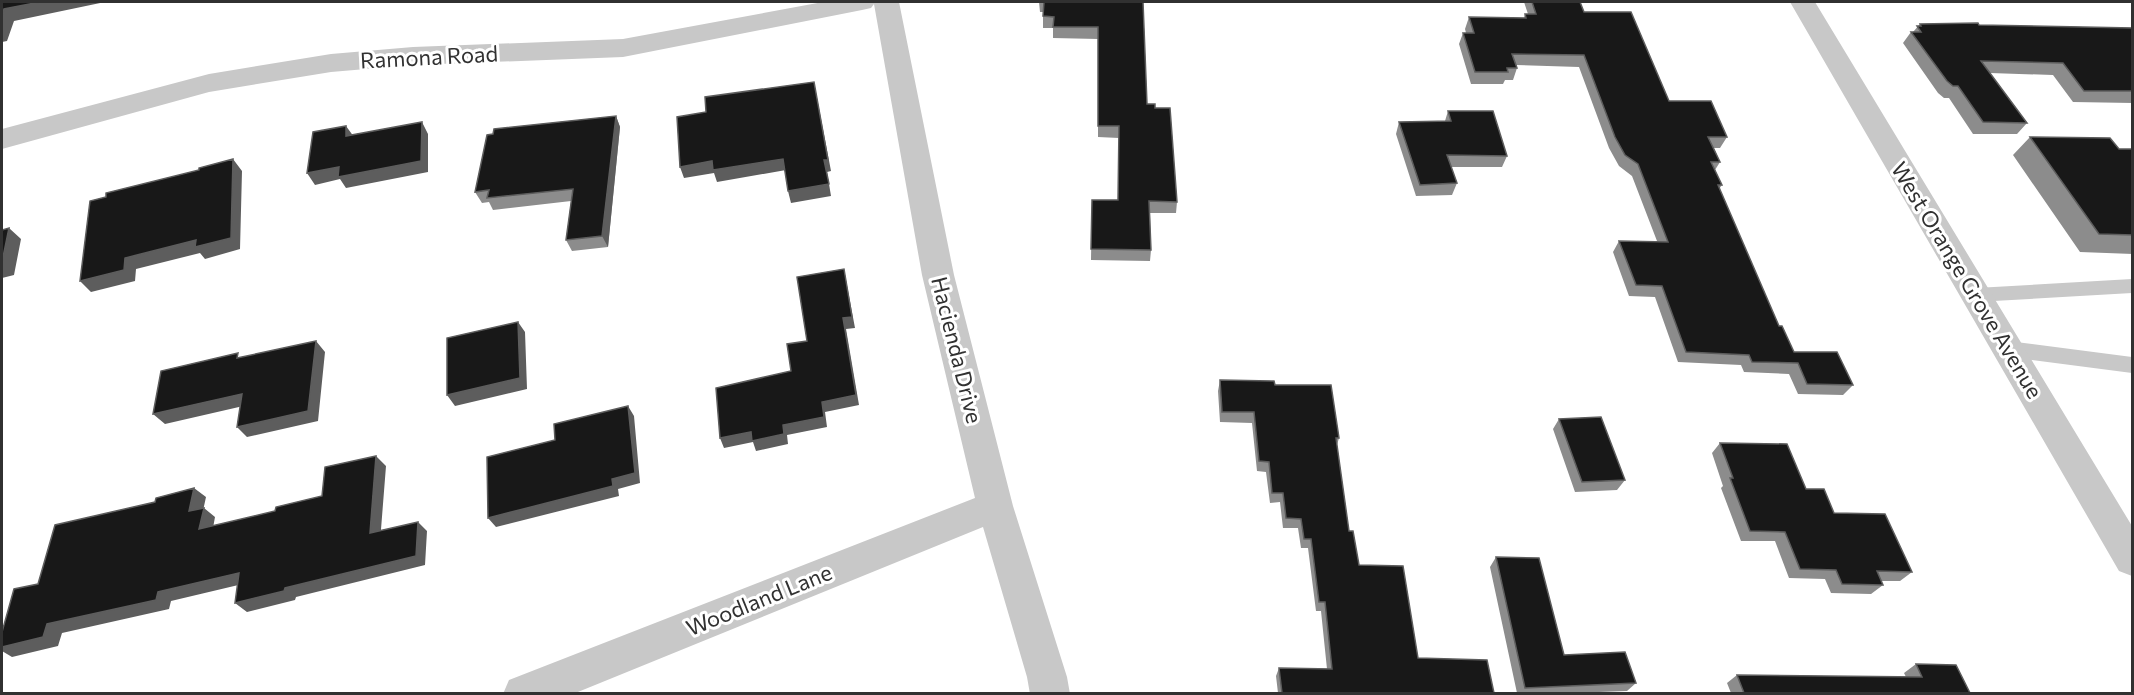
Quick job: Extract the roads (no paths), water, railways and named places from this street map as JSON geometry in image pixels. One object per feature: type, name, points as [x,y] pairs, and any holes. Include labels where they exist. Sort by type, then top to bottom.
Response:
[{"type":"street","name":"Ramona Road","points":[[2,139],[209,83],[331,63],[413,56],[622,48],[862,2]]},
{"type":"street","name":"Hacienda Drive","points":[[886,2],[939,275],[995,506],[1050,693]]},
{"type":"street","name":"West Orange Grove Avenue","points":[[1802,2],[2133,559]]},
{"type":"street","name":"Woodland Lane","points":[[523,693],[995,506]]},
{"type":"lane","points":[[1976,295],[2133,286]]},
{"type":"lane","points":[[2008,349],[2133,365]]}]
